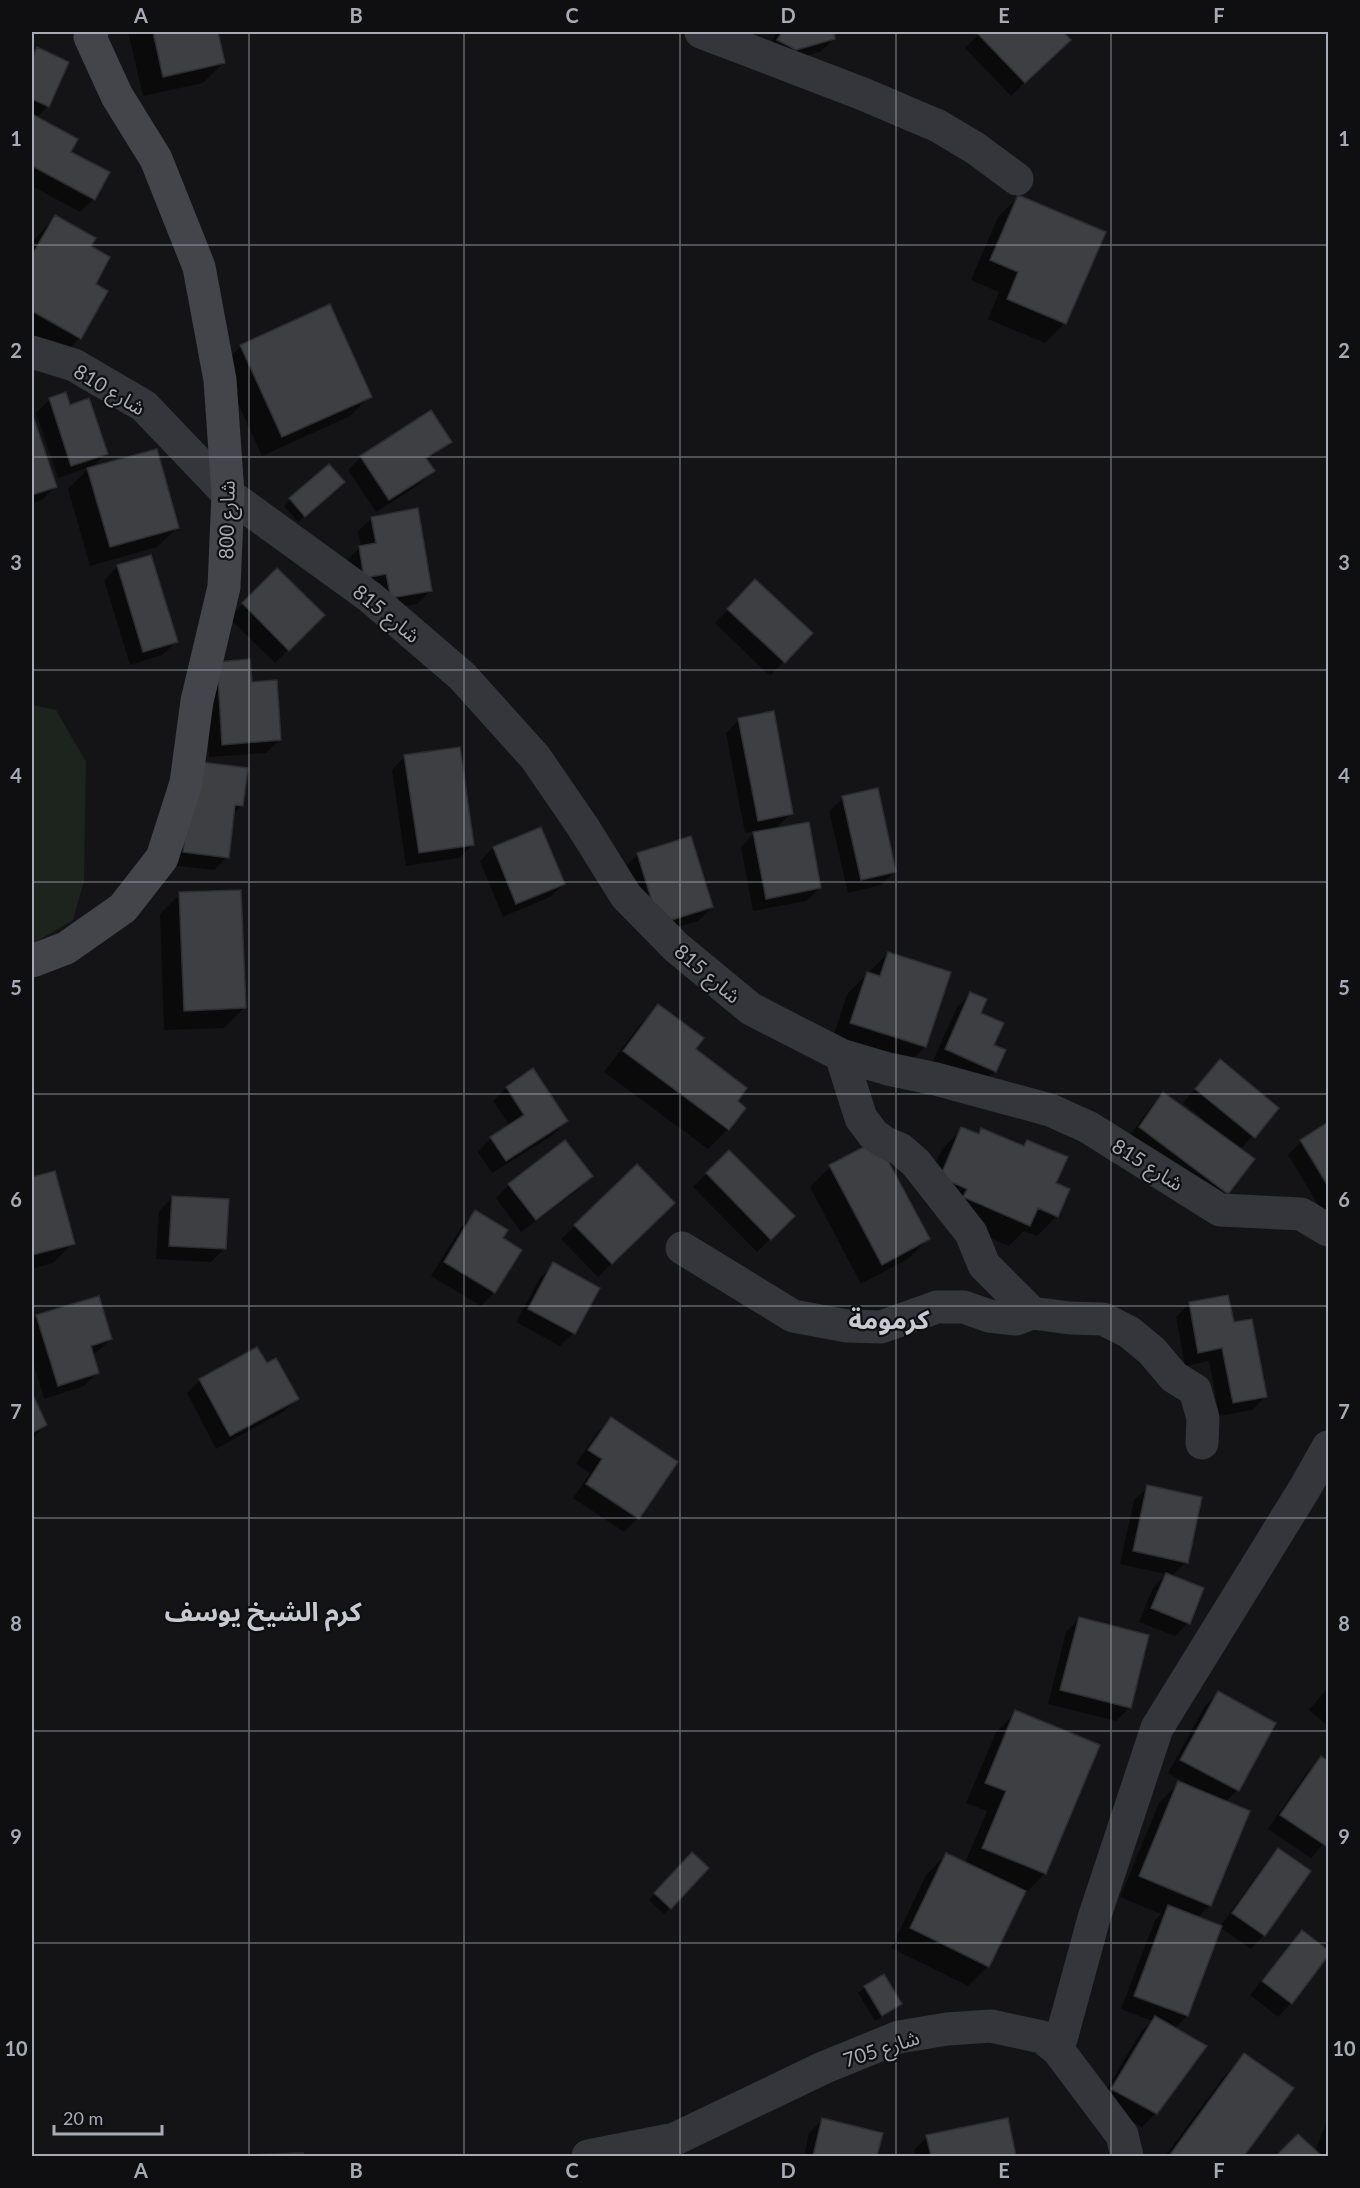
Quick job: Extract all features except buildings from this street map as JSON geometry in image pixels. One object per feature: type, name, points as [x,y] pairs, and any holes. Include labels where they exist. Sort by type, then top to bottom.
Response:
[{"type":"main road","name":"شارع 800","points":[[32,961],[66,948],[123,908],[162,858],[186,783],[197,701],[224,586],[228,494],[220,380],[199,267],[156,159],[117,96],[86,33]]},
{"type":"street","points":[[701,32],[863,93],[938,126],[975,148],[1017,178]]},
{"type":"street","name":"شارع 810","points":[[32,352],[74,365],[144,406],[228,494]]},
{"type":"street","name":"شارع 815","points":[[228,494],[370,597],[462,676],[536,757],[626,896],[676,947],[751,1009],[841,1055],[1050,1110],[1088,1127],[1220,1210],[1301,1214],[1329,1230]]},
{"type":"street","points":[[841,1055],[861,1118],[873,1134],[884,1143],[900,1149],[916,1163],[971,1233],[984,1265],[1032,1313]]},
{"type":"street","points":[[681,1248],[793,1316],[847,1326],[881,1327],[937,1307],[964,1307],[989,1316],[1017,1319],[1032,1313],[1071,1318],[1103,1318],[1129,1332],[1152,1351],[1174,1377],[1195,1390],[1203,1418],[1202,1443]]},
{"type":"street","points":[[1058,2050],[1094,1918],[1157,1728],[1329,1447]]},
{"type":"street","name":"شارع 705","points":[[588,2157],[675,2139],[823,2068],[899,2037],[947,2029],[991,2026],[1042,2037],[1058,2050],[1122,2135],[1127,2157]]},
{"type":"shaded area","points":[[32,705],[56,710],[86,762],[84,881],[73,920],[32,944]]},
{"type":"district","name":"كرمومة","points":[[889,1319]]},
{"type":"district","name":"كرم الشيخ يوسف","points":[[263,1611]]}]
